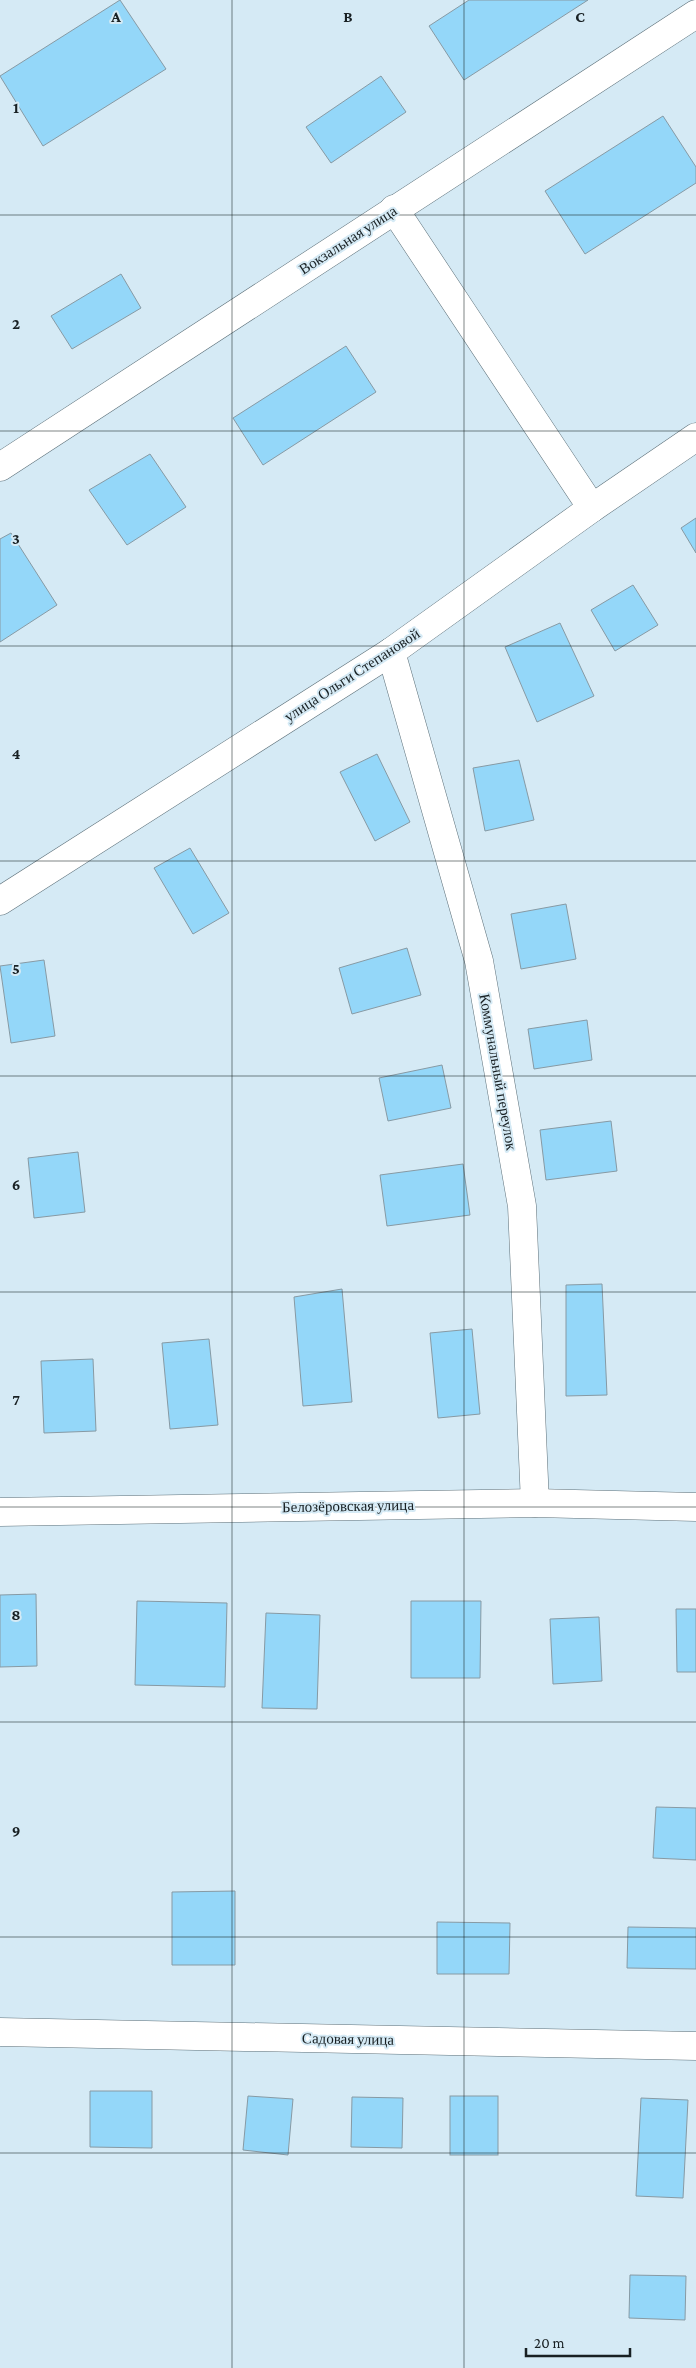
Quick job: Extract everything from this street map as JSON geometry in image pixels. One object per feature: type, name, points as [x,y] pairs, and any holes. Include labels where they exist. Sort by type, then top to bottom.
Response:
[{"type":"street","name":"Вокзальная улица","points":[[0,467],[696,14]]},
{"type":"street","points":[[394,210],[592,508]]},
{"type":"street","name":"улица Ольги Степановой","points":[[0,902],[392,652],[592,508],[696,437]]},
{"type":"street","name":"Коммунальный переулок","points":[[392,652],[479,961],[522,1206],[535,1503]]},
{"type":"street","name":"Белозёровская улица","points":[[0,1512],[535,1503],[696,1508]]},
{"type":"street","name":"Садовая улица","points":[[0,2032],[696,2046]]},
{"type":"building","points":[[120,0],[166,69],[43,146],[0,76]]},
{"type":"building","points":[[469,0],[588,0],[464,80],[429,26]]},
{"type":"building","points":[[381,76],[406,112],[331,163],[306,127]]},
{"type":"building","points":[[663,116],[696,167],[696,183],[585,254],[545,191]]},
{"type":"building","points":[[121,274],[141,308],[72,349],[51,316]]},
{"type":"building","points":[[346,346],[376,392],[263,465],[233,418]]},
{"type":"building","points":[[150,454],[186,507],[127,545],[89,490]]},
{"type":"building","points":[[696,518],[696,553],[681,528]]},
{"type":"building","points":[[11,533],[57,605],[0,642],[0,539]]},
{"type":"building","points":[[633,585],[658,625],[615,651],[591,610]]},
{"type":"building","points":[[560,623],[594,696],[537,722],[505,647]]},
{"type":"building","points":[[377,754],[410,822],[375,841],[340,772]]},
{"type":"building","points":[[519,760],[534,820],[485,831],[473,768]]},
{"type":"building","points":[[190,848],[229,913],[193,934],[154,868]]},
{"type":"building","points":[[566,904],[576,959],[521,969],[511,914]]},
{"type":"building","points":[[407,948],[421,995],[352,1014],[339,968]]},
{"type":"building","points":[[44,960],[55,1036],[11,1043],[0,966]]},
{"type":"building","points":[[587,1020],[592,1060],[534,1069],[528,1029]]},
{"type":"building","points":[[442,1065],[451,1108],[388,1121],[379,1078]]},
{"type":"building","points":[[611,1121],[617,1171],[546,1180],[540,1130]]},
{"type":"building","points":[[78,1152],[85,1212],[34,1218],[28,1158]]},
{"type":"building","points":[[463,1164],[470,1215],[387,1226],[380,1175]]},
{"type":"building","points":[[602,1284],[607,1395],[566,1396],[566,1285]]},
{"type":"building","points":[[342,1289],[352,1402],[303,1406],[294,1297]]},
{"type":"building","points":[[472,1329],[480,1414],[438,1418],[430,1333]]},
{"type":"building","points":[[209,1339],[218,1425],[170,1429],[162,1343]]},
{"type":"building","points":[[93,1359],[96,1431],[44,1433],[41,1361]]},
{"type":"building","points":[[36,1594],[37,1666],[0,1667],[0,1595]]},
{"type":"building","points":[[137,1601],[227,1603],[225,1687],[135,1685]]},
{"type":"building","points":[[411,1601],[481,1601],[480,1678],[411,1678]]},
{"type":"building","points":[[676,1609],[696,1609],[696,1672],[677,1672]]},
{"type":"building","points":[[266,1613],[320,1615],[317,1709],[262,1708]]},
{"type":"building","points":[[599,1617],[602,1681],[553,1684],[550,1619]]},
{"type":"building","points":[[656,1807],[696,1808],[696,1860],[653,1858]]},
{"type":"building","points":[[235,1891],[235,1965],[172,1965],[172,1892]]},
{"type":"building","points":[[437,1922],[510,1923],[509,1974],[437,1974]]},
{"type":"building","points":[[628,1927],[696,1928],[696,1969],[627,1968]]},
{"type":"building","points":[[90,2091],[152,2091],[152,2148],[90,2147]]},
{"type":"building","points":[[248,2096],[293,2099],[288,2155],[243,2150]]},
{"type":"building","points":[[450,2096],[498,2096],[498,2155],[450,2155]]},
{"type":"building","points":[[352,2097],[403,2098],[402,2148],[351,2147]]},
{"type":"building","points":[[641,2098],[688,2100],[683,2198],[636,2196]]},
{"type":"building","points":[[630,2275],[686,2276],[685,2320],[629,2318]]}]
